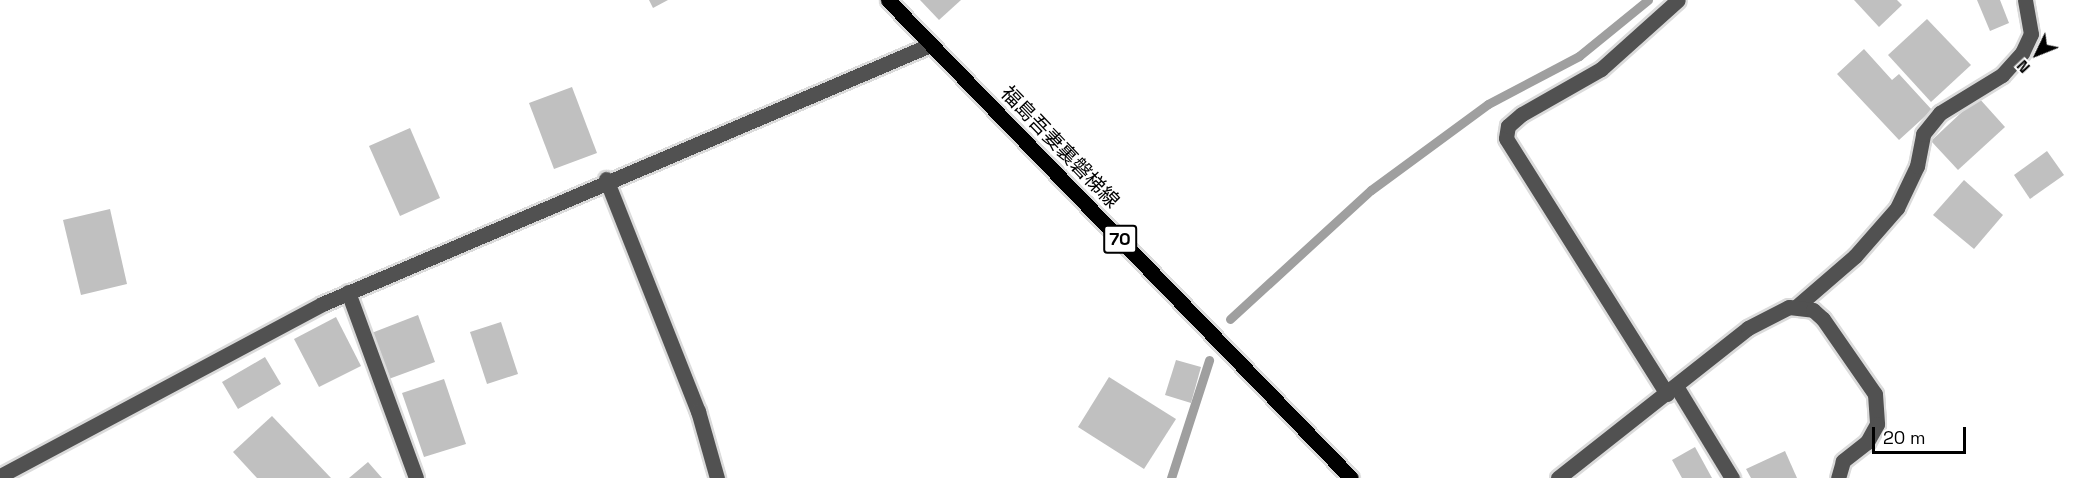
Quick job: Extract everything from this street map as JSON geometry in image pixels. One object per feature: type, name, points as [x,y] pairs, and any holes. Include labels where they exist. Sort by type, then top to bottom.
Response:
[{"type":"main road","name":"福島吾妻裏磐梯線","points":[[888,0],[1351,478]]},
{"type":"street","points":[[1678,0],[1601,69],[1522,114],[1508,126],[1506,138],[1732,478]]},
{"type":"street","points":[[1557,478],[1757,322],[1796,307],[1855,256],[1897,208],[1917,166],[1923,134],[1940,112],[2002,75],[2022,52],[2031,34],[2025,0]]},
{"type":"street","points":[[0,476],[348,292],[606,179],[930,45]]},
{"type":"street","points":[[606,179],[698,411],[717,478]]},
{"type":"street","points":[[348,292],[416,478]]},
{"type":"street","points":[[1796,307],[1813,309],[1823,319],[1875,394],[1877,424],[1867,442],[1843,461],[1838,478]]},
{"type":"building","points":[[649,0],[668,0],[653,8]]},
{"type":"building","points":[[920,0],[961,0],[939,20]]},
{"type":"building","points":[[1854,0],[1897,0],[1902,5],[1879,27]]},
{"type":"building","points":[[1977,0],[2000,0],[2009,23],[1990,31]]},
{"type":"building","points":[[1927,19],[1971,65],[1931,102],[1888,55]]},
{"type":"building","points":[[1864,49],[1892,80],[1899,74],[1932,110],[1899,140],[1837,74]]},
{"type":"building","points":[[572,87],[597,153],[554,169],[529,103]]},
{"type":"building","points":[[1978,97],[2005,127],[1958,170],[1931,141]]},
{"type":"building","points":[[410,128],[440,198],[400,216],[369,146]]},
{"type":"building","points":[[2047,151],[2064,175],[2030,199],[2014,175]]},
{"type":"building","points":[[1964,180],[2003,215],[1974,249],[1933,215]]},
{"type":"building","points":[[110,209],[127,284],[81,295],[63,220]]},
{"type":"building","points":[[418,315],[435,362],[386,380],[369,334]]},
{"type":"building","points":[[336,317],[361,366],[319,387],[294,339]]},
{"type":"building","points":[[501,322],[518,374],[487,384],[470,332]]},
{"type":"building","points":[[265,357],[281,384],[238,409],[222,382]]},
{"type":"building","points":[[1176,360],[1201,367],[1191,403],[1165,395]]},
{"type":"building","points":[[1109,377],[1176,419],[1144,469],[1078,427]]},
{"type":"building","points":[[444,379],[466,444],[424,457],[402,393]]},
{"type":"building","points":[[272,416],[331,478],[257,478],[233,452]]},
{"type":"building","points":[[1695,447],[1712,478],[1682,478],[1672,460]]},
{"type":"building","points":[[1785,451],[1797,478],[1751,478],[1746,469]]},
{"type":"building","points":[[368,462],[382,478],[349,478]]},
{"type":"waterway","points":[[1230,319],[1371,190],[1488,104],[1579,56],[1648,0]]},
{"type":"waterway","points":[[1171,478],[1209,360]]}]
